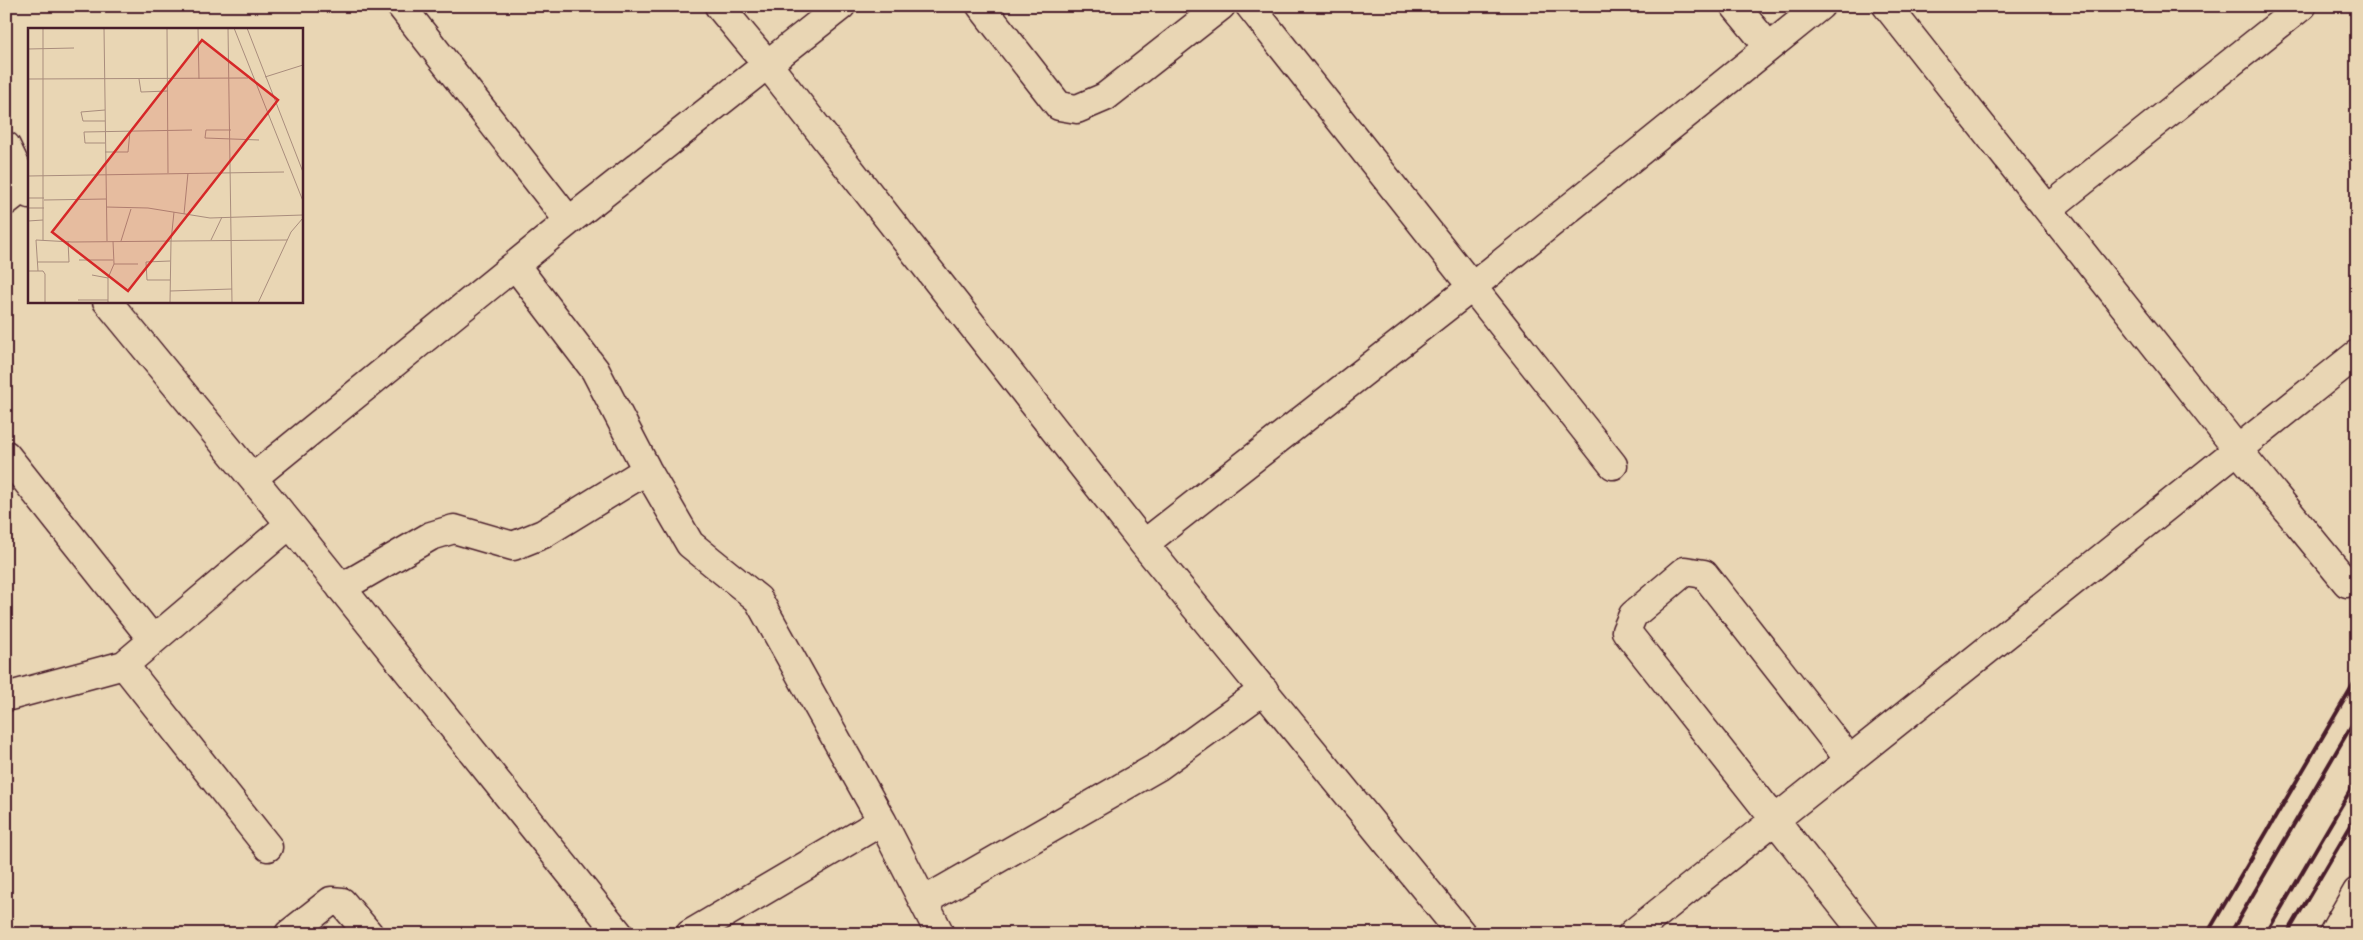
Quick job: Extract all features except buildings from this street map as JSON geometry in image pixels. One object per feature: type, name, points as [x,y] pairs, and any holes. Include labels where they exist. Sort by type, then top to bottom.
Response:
[{"type":"street","points":[[401,6],[569,221]]},
{"type":"street","points":[[719,6],[768,65],[1144,544],[1462,934]]},
{"type":"street","points":[[253,478],[569,221],[841,6]]},
{"type":"street","points":[[981,6],[1059,106],[1077,109],[1105,97],[1221,6]]},
{"type":"street","points":[[1250,6],[1613,465]]},
{"type":"street","points":[[1735,6],[1768,48]]},
{"type":"street","points":[[1144,544],[1472,287],[1820,6]]},
{"type":"street","points":[[1887,6],[2238,450],[2347,583]]},
{"type":"street","points":[[2048,209],[2302,6]]},
{"type":"street","points":[[6,146],[20,194]]},
{"type":"street","points":[[515,265],[595,370],[647,470],[690,544],[758,599],[882,821],[940,934]]},
{"type":"street","points":[[108,302],[253,478],[619,934]]},
{"type":"street","points":[[1632,934],[1848,759],[2357,354]]},
{"type":"street","points":[[6,455],[153,640]]},
{"type":"street","points":[[341,588],[431,536],[454,529],[513,546],[544,534],[647,470]]},
{"type":"street","points":[[6,697],[124,665],[290,524]]},
{"type":"street","points":[[1848,759],[1704,574],[1685,571],[1633,615],[1626,631],[1776,819],[1864,934]]},
{"type":"street","points":[[124,665],[268,847]]},
{"type":"street","points":[[924,901],[1159,766],[1264,690]]},
{"type":"street","points":[[690,934],[882,821]]},
{"type":"street","points":[[2333,934],[2357,892]]},
{"type":"street","points":[[289,934],[331,901],[342,902],[368,934]]},
{"type":"railway","points":[[2207,934],[2357,678]]},
{"type":"railway","points":[[2230,934],[2357,716]]},
{"type":"railway","points":[[2266,934],[2357,779]]},
{"type":"railway","points":[[2287,934],[2357,815]]}]
